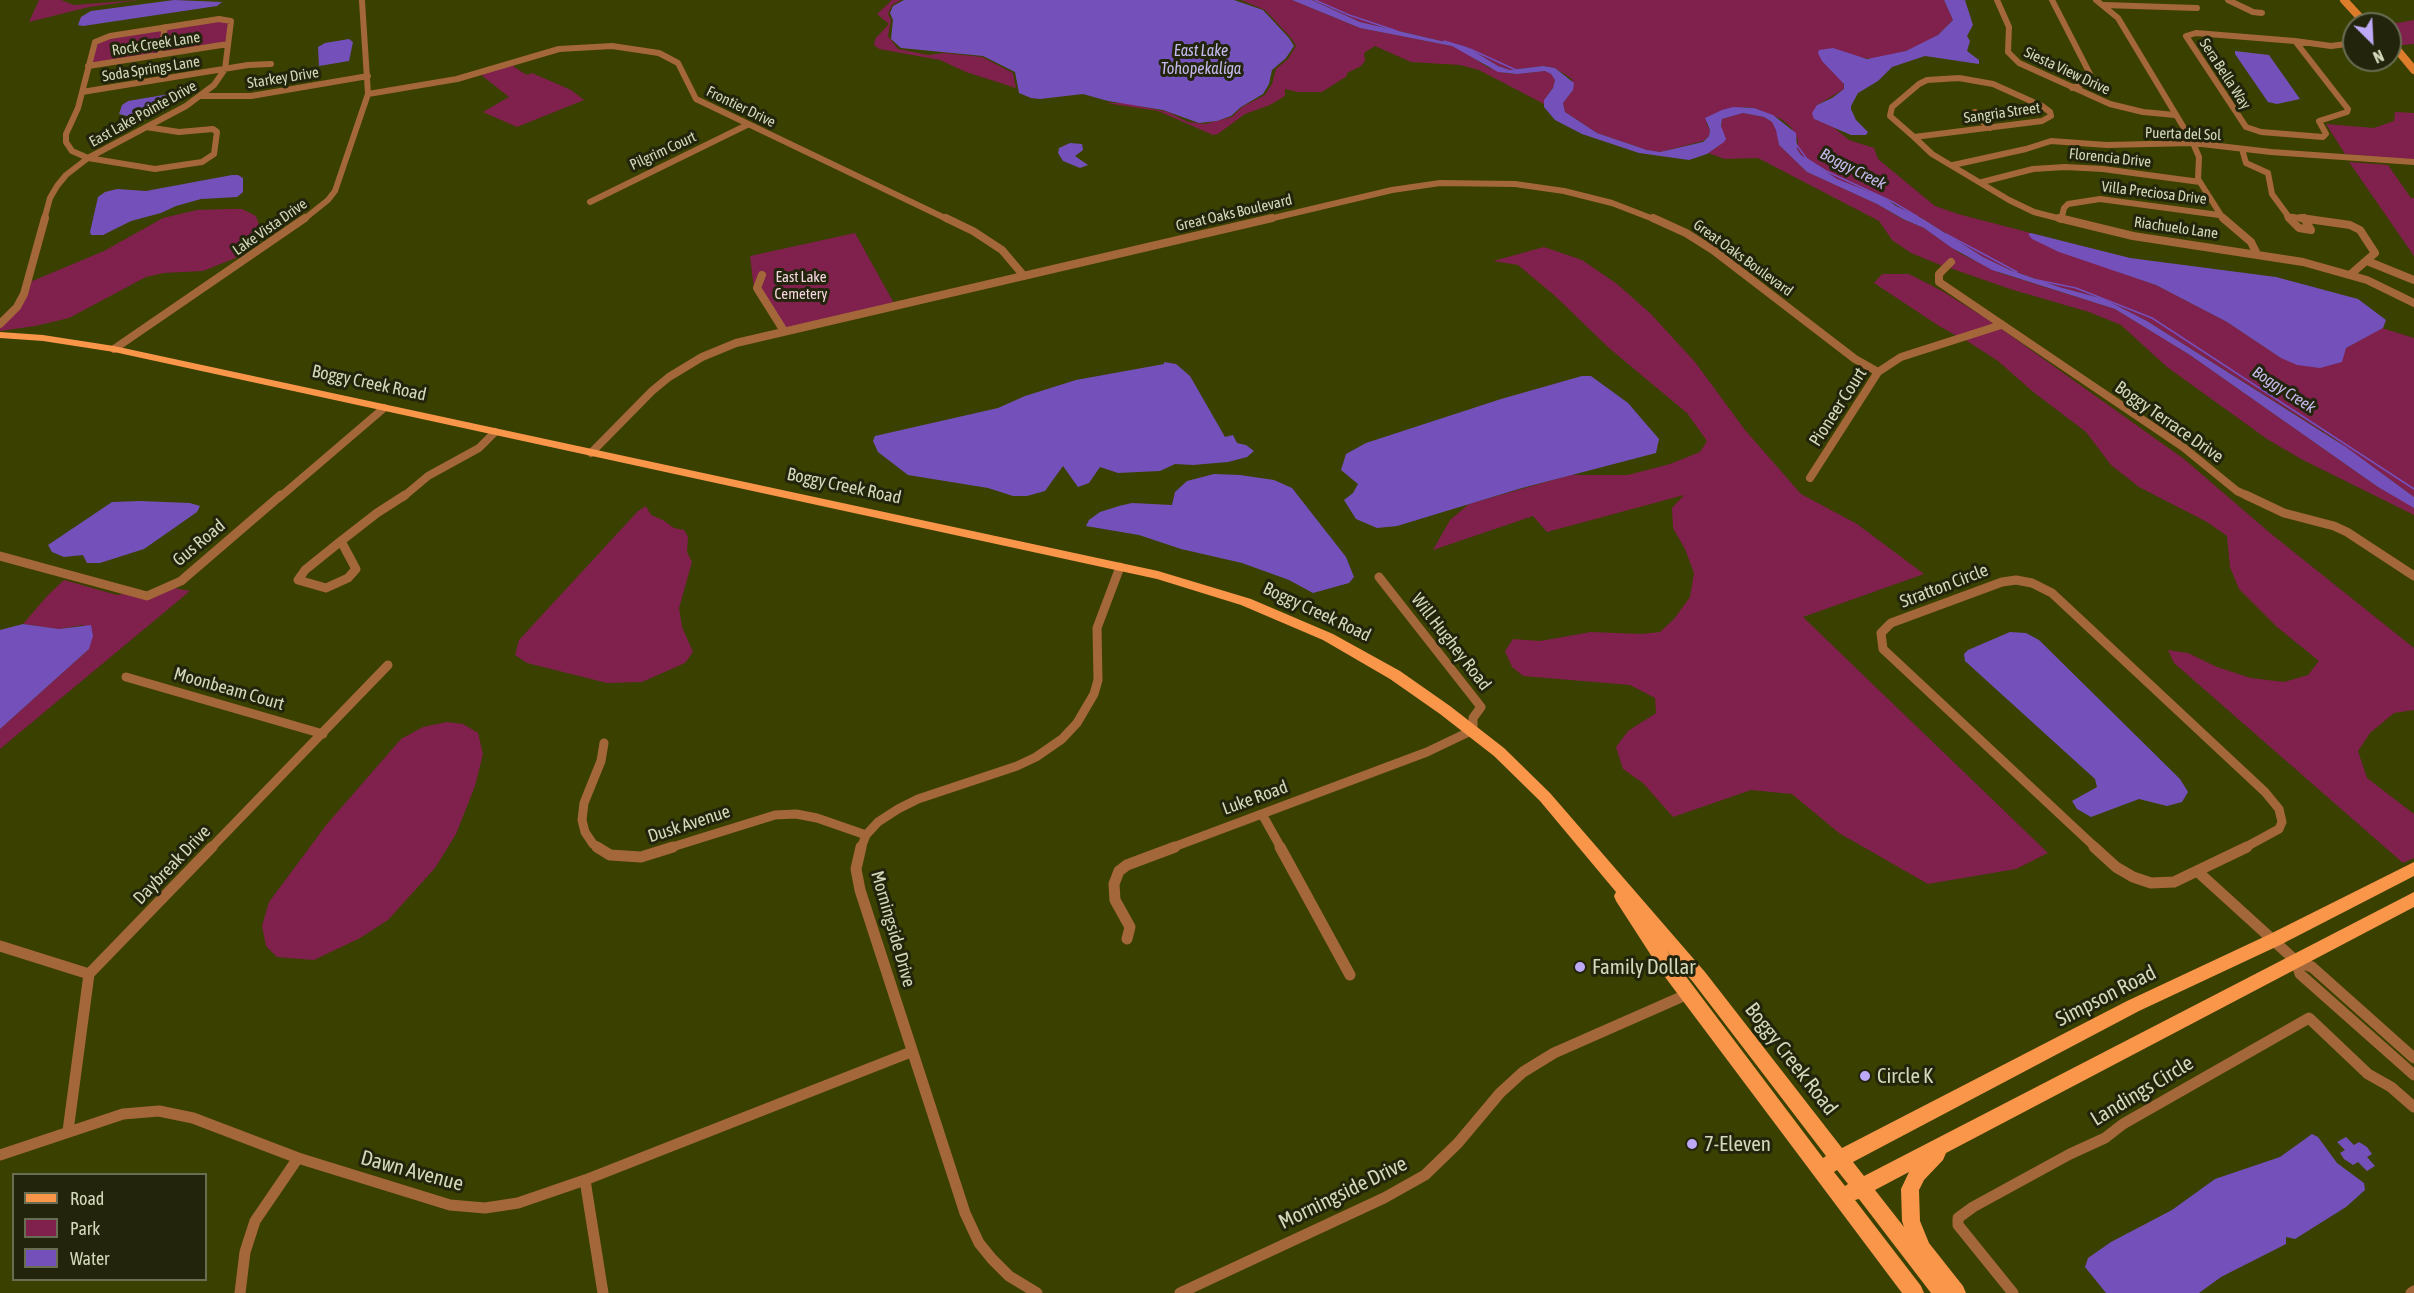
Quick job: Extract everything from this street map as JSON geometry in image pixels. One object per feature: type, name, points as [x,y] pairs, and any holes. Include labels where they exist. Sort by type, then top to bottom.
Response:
[{"type":"main road","points":[[2344,0],[2355,12]]},
{"type":"main road","points":[[2354,0],[2364,12]]},
{"type":"main road","points":[[2402,56],[2414,70]]},
{"type":"main road","points":[[2402,66],[2414,80]]},
{"type":"main road","name":"Boggy Creek Road","points":[[0,335],[43,338],[114,350],[1120,567],[1199,587],[1291,620],[1388,670],[1473,730],[1530,781],[1722,1006],[1943,1293]]},
{"type":"main road","name":"Boggy Creek Road","points":[[1597,858],[1671,972],[1914,1293]]},
{"type":"main road","name":"Simpson Road","points":[[1841,1198],[1952,1140],[2285,950],[2414,869]]},
{"type":"main road","name":"Simpson Road","points":[[1821,1169],[2133,1006],[2414,899]]},
{"type":"main road","points":[[1692,969],[1692,987],[1688,994],[1702,994],[1722,1006]]},
{"type":"main road","points":[[1952,1140],[1918,1174],[1910,1189],[1909,1203],[1911,1221],[1922,1249],[1956,1293]]},
{"type":"street","name":"Siesta View Drive","points":[[1997,0],[2009,27],[2006,47],[2013,58],[2027,68],[2126,108],[2175,115]]},
{"type":"street","points":[[2052,0],[2090,74],[2090,79],[2084,84],[2072,88]]},
{"type":"street","points":[[2096,0],[2118,18],[2194,145],[2199,156],[2200,183],[2219,215],[2251,242],[2257,254]]},
{"type":"street","points":[[2158,0],[2166,8]]},
{"type":"street","points":[[2228,0],[2253,12],[2262,12]]},
{"type":"street","name":"Lake Vista Drive","points":[[114,350],[289,231],[327,201],[335,191],[368,94],[362,2]]},
{"type":"street","points":[[2104,5],[2197,8]]},
{"type":"street","points":[[146,127],[179,132],[213,129],[217,132],[214,154],[202,162],[162,168],[88,158],[72,151],[66,142],[66,134],[82,92],[95,42],[100,38],[227,19],[231,21],[225,69]]},
{"type":"street","points":[[160,55],[165,27]]},
{"type":"street","name":"Sera Bella Way","points":[[2295,41],[2348,110],[2319,121],[2325,136],[2258,132],[2246,127],[2186,36],[2193,33],[2295,41],[2336,46],[2342,44]]},
{"type":"street","name":"Rock Creek Lane","points":[[88,66],[228,44]]},
{"type":"street","name":"Frontier Drive","points":[[368,94],[448,81],[547,52],[577,47],[612,46],[659,53],[677,63],[686,76],[690,90],[696,99],[973,231],[1002,250],[1024,276]]},
{"type":"street","points":[[2073,56],[2081,57]]},
{"type":"street","name":"Soda Springs Lane","points":[[82,92],[271,64]]},
{"type":"street","name":"East Lake Pointe Drive","points":[[0,324],[17,307],[24,294],[50,198],[66,175],[88,158],[201,96],[214,85],[225,69]]},
{"type":"street","name":"Starkey Drive","points":[[201,96],[251,96],[368,76]]},
{"type":"street","name":"Sangria Street","points":[[1914,137],[2045,120],[2051,114],[2042,106],[1990,83],[1966,78],[1936,78],[1919,84],[1890,109],[1893,120],[1932,154],[1943,160]]},
{"type":"street","points":[[1975,112],[1976,117],[1990,128]]},
{"type":"street","name":"Pilgrim Court","points":[[590,201],[747,125]]},
{"type":"street","name":"Puerta del Sol","points":[[1956,167],[2031,152],[2050,145],[2067,144],[2102,148],[2194,145],[2290,159],[2414,164]]},
{"type":"street","points":[[2242,151],[2246,163],[2268,173],[2272,194],[2286,216],[2299,228],[2309,231],[2311,228],[2304,218]]},
{"type":"street","name":"Puerta del Sol","points":[[2242,151],[2313,153],[2414,164]]},
{"type":"street","points":[[2313,153],[2318,159]]},
{"type":"street","name":"Riachuelo Lane","points":[[1943,160],[2019,205],[2061,219],[2133,236],[2257,254],[2350,274],[2390,290],[2414,303]]},
{"type":"street","name":"Florencia Drive","points":[[1982,182],[2033,170],[2065,167],[2103,169],[2200,183]]},
{"type":"street","name":"Great Oaks Boulevard","points":[[591,453],[652,391],[669,377],[702,357],[719,350],[784,331],[1392,190],[1440,183],[1515,184],[1564,191],[1612,203],[1653,218],[1686,233],[1713,250],[1855,359],[1878,372]]},
{"type":"street","name":"Villa Preciosa Drive","points":[[2061,219],[2064,208],[2068,204],[2100,199],[2219,215]]},
{"type":"street","points":[[2286,216],[2356,227],[2375,253],[2350,274]]},
{"type":"street","points":[[2367,261],[2414,280]]},
{"type":"street","name":"Boggy Terrace Drive","points":[[1951,262],[1939,274],[1939,282],[2183,447],[2237,491],[2284,513],[2334,526],[2347,532],[2414,576]]},
{"type":"street","points":[[762,275],[757,288],[784,331]]},
{"type":"street","name":"Pioneer Court","points":[[1810,478],[1878,372],[1901,357],[2001,325]]},
{"type":"street","name":"Gus Road","points":[[0,556],[147,596],[164,590],[181,581],[384,408]]},
{"type":"street","points":[[341,541],[356,569],[348,578],[326,588],[298,580],[305,570],[341,541],[428,476],[479,448],[495,432]]},
{"type":"street","points":[[866,835],[878,822],[897,809],[918,799],[1023,763],[1051,747],[1070,731],[1094,694],[1099,668],[1097,628],[1120,567]]},
{"type":"street","name":"Will Hughey Road","points":[[1380,577],[1481,707],[1473,718],[1473,730]]},
{"type":"street","name":"Stratton Circle","points":[[2006,581],[2027,582],[2052,593],[2265,792],[2279,809],[2282,822],[2274,834],[2197,871],[2174,882],[2158,883],[2140,880],[2122,871],[1888,655],[1881,642],[1883,630],[1891,623],[2006,581]]},
{"type":"street","name":"Daybreak Drive","points":[[89,974],[388,665]]},
{"type":"street","name":"Moonbeam Court","points":[[126,677],[323,734]]},
{"type":"street","name":"Luke Road","points":[[1127,939],[1130,927],[1115,900],[1114,884],[1119,871],[1127,865],[1427,752],[1473,730]]},
{"type":"street","name":"Dusk Avenue","points":[[604,743],[601,761],[584,803],[582,820],[585,832],[593,843],[610,855],[641,857],[774,815],[796,814],[817,818],[866,835]]},
{"type":"street","points":[[1262,814],[1350,975]]},
{"type":"street","name":"Morningside Drive","points":[[866,835],[859,852],[856,869],[860,890],[911,1052],[972,1229],[992,1259],[1009,1276],[1037,1293]]},
{"type":"street","points":[[2197,871],[2285,950],[2312,967],[2414,1058]]},
{"type":"street","points":[[0,946],[89,974],[68,1131]]},
{"type":"street","points":[[2285,950],[2300,974],[2414,1075]]},
{"type":"street","name":"Morningside Drive","points":[[1180,1293],[1384,1198],[1425,1175],[1458,1143],[1500,1093],[1523,1072],[1554,1053],[1688,994]]},
{"type":"street","name":"Landings Circle","points":[[2013,1293],[1958,1225],[1958,1218],[1973,1207],[2106,1138],[2123,1124],[2309,1018],[2368,1074],[2391,1087],[2414,1107]]},
{"type":"street","name":"Dawn Avenue","points":[[0,1155],[123,1114],[159,1110],[193,1118],[298,1158],[450,1205],[485,1208],[518,1203],[585,1180],[911,1052]]},
{"type":"street","points":[[240,1293],[245,1252],[255,1221],[298,1158]]},
{"type":"street","points":[[585,1180],[603,1293]]},
{"type":"green space","points":[[39,0],[61,0],[74,5],[139,0],[89,7],[29,22]]},
{"type":"green space","points":[[892,0],[901,0],[892,5],[888,14],[891,20],[888,36],[898,49],[928,55],[944,53],[982,57],[1013,73],[1016,88],[966,72],[940,60],[879,49],[874,45],[875,39],[889,24],[877,14]]},
{"type":"green space","points":[[1241,0],[1292,0],[1360,28],[1452,46],[1487,67],[1504,73],[1545,71],[1555,80],[1553,88],[1544,100],[1544,104],[1479,70],[1460,65],[1411,62],[1375,46],[1364,53],[1365,61],[1361,66],[1347,73],[1347,76],[1322,92],[1298,92],[1285,89],[1285,96],[1270,105],[1245,114],[1218,134],[1213,135],[1158,111],[1106,103],[1125,103],[1168,112],[1188,122],[1205,124],[1232,117],[1242,107],[1265,95],[1272,84],[1276,69],[1288,59],[1296,46],[1265,10]]},
{"type":"green space","points":[[1312,0],[1944,0],[1953,20],[1938,35],[1926,42],[1906,51],[1876,59],[1855,57],[1840,51],[1844,89],[1817,105],[1814,119],[1833,127],[1849,140],[1874,148],[1878,159],[1935,206],[2031,233],[2029,233],[2116,271],[2156,285],[2227,322],[2281,358],[2346,348],[2382,328],[2414,338],[2414,497],[2333,438],[2147,321],[2104,299],[2010,270],[1983,257],[1885,198],[1837,180],[1801,155],[1797,149],[1798,140],[1791,127],[1781,119],[1754,108],[1744,107],[1706,123],[1710,130],[1709,136],[1703,141],[1660,152],[1647,150],[1597,133],[1565,112],[1563,103],[1573,90],[1572,79],[1555,68],[1543,66],[1510,70],[1498,66],[1467,47],[1360,22]]},
{"type":"green space","points":[[218,20],[228,22],[226,44],[163,54],[167,28]]},
{"type":"green space","points":[[2414,20],[2414,44],[2402,45],[2402,22]]},
{"type":"green space","points":[[162,29],[158,54],[91,65],[97,42],[102,39]]},
{"type":"green space","points":[[513,63],[514,67],[527,75],[532,73],[571,90],[584,100],[517,127],[483,112],[509,97],[480,74]]},
{"type":"green space","points":[[2395,112],[2414,113],[2414,160],[2345,154],[2326,124],[2374,128],[2394,121]]},
{"type":"green space","points":[[1743,113],[1764,117],[1772,122],[1777,130],[1779,145],[1807,172],[1924,228],[1961,254],[2000,273],[2115,309],[2190,355],[2378,487],[2409,504],[2414,508],[2414,515],[2301,459],[2267,439],[2167,367],[2121,325],[2089,312],[2010,289],[1950,268],[1955,262],[1949,260],[1943,266],[1911,253],[1892,240],[1879,221],[1758,158],[1725,159],[1708,153],[1720,145],[1722,119]]},
{"type":"green space","points":[[2349,162],[2388,165],[2411,198],[2414,198],[2414,256]]},
{"type":"green space","points":[[242,209],[256,216],[260,228],[243,255],[203,271],[164,273],[146,277],[69,318],[0,331],[0,327],[30,282],[104,251],[163,218],[197,210]]},
{"type":"green space","name":"East Lake Cemetery","points":[[855,233],[895,305],[780,330],[754,289],[750,256]]},
{"type":"green space","points":[[1544,247],[1582,260],[1617,284],[1650,313],[1695,362],[1745,430],[1801,494],[1857,524],[1924,574],[1803,617],[2048,853],[2016,869],[1928,884],[1839,833],[1792,794],[1751,790],[1673,817],[1643,783],[1623,769],[1616,747],[1628,731],[1656,713],[1655,698],[1630,685],[1523,676],[1512,667],[1505,651],[1513,639],[1540,641],[1591,632],[1641,634],[1660,632],[1674,619],[1690,597],[1694,573],[1685,549],[1673,528],[1672,508],[1684,495],[1547,532],[1533,516],[1433,550],[1450,520],[1469,504],[1571,475],[1628,475],[1670,464],[1700,452],[1707,441],[1687,413],[1609,348],[1554,295],[1518,265],[1493,261]]},
{"type":"green space","points":[[1882,274],[1909,274],[1942,291],[1995,324],[1957,336],[1874,283]]},
{"type":"green space","points":[[2000,328],[2184,459],[2270,533],[2414,648],[2414,710],[2394,713],[2370,733],[2358,751],[2367,778],[2414,814],[2414,858],[2403,863],[2174,663],[2168,650],[2188,653],[2217,667],[2251,678],[2284,682],[2308,675],[2319,661],[2277,627],[2239,589],[2230,567],[2227,536],[2207,522],[2139,487],[2111,465],[2086,432],[2032,391],[1998,361],[1964,339]]},
{"type":"green space","points":[[646,506],[651,515],[674,528],[684,530],[688,537],[687,552],[692,562],[679,608],[682,627],[693,652],[685,663],[642,682],[607,683],[527,663],[515,655],[519,640],[638,511]]},
{"type":"green space","points":[[64,580],[117,595],[123,594],[144,599],[174,588],[190,591],[0,749],[0,729],[89,649],[83,625],[59,629],[23,624]]},
{"type":"green space","points":[[447,722],[463,724],[478,733],[483,754],[475,786],[456,834],[435,868],[388,920],[360,938],[314,960],[277,957],[266,946],[262,926],[269,902],[327,824],[401,739],[423,727]]},
{"type":"water","points":[[174,0],[222,2],[217,6],[78,25],[81,17],[91,11]]},
{"type":"water","name":"East Lake Tohopekaliga","points":[[904,0],[1234,0],[1263,10],[1294,46],[1286,58],[1272,70],[1269,84],[1263,94],[1231,116],[1217,121],[1199,123],[1163,110],[1108,101],[1083,94],[1031,98],[1019,93],[1015,72],[983,56],[901,48],[891,39],[893,20],[890,13],[893,6]]},
{"type":"water","points":[[1292,0],[1312,0],[1360,22],[1467,47],[1498,66],[1510,70],[1543,66],[1555,68],[1574,83],[1573,90],[1563,103],[1565,112],[1597,133],[1647,150],[1660,152],[1703,142],[1709,136],[1710,130],[1705,118],[1722,110],[1733,107],[1754,108],[1773,115],[1796,133],[1797,149],[1801,155],[1837,179],[1885,198],[1983,257],[2010,270],[2104,299],[2147,321],[2346,447],[2414,497],[2414,508],[2378,487],[2190,355],[2115,309],[1992,270],[1952,248],[1924,228],[1807,172],[1779,145],[1772,122],[1764,117],[1743,113],[1722,119],[1721,126],[1726,139],[1724,142],[1707,154],[1689,160],[1639,153],[1582,134],[1555,120],[1544,107],[1544,100],[1553,88],[1555,80],[1545,71],[1517,74],[1498,72],[1452,46],[1360,28]]},
{"type":"water","points":[[1944,0],[1965,0],[1973,25],[1967,36],[1970,41],[1967,51],[1979,60],[1979,64],[1925,56],[1892,67],[1878,81],[1858,93],[1851,106],[1856,120],[1868,132],[1866,135],[1851,135],[1814,119],[1812,113],[1817,105],[1844,89],[1844,84],[1822,61],[1819,50],[1833,48],[1867,59],[1906,51],[1938,35],[1953,20]]},
{"type":"water","points":[[349,39],[353,42],[349,61],[319,66],[318,47],[325,43]]},
{"type":"water","points":[[2235,51],[2269,55],[2300,99],[2277,104],[2268,102]]},
{"type":"water","points":[[181,92],[188,93],[152,116],[138,119],[119,114],[122,105],[128,101]]},
{"type":"water","points":[[1070,143],[1082,144],[1083,150],[1075,156],[1088,165],[1080,168],[1063,161],[1058,153],[1059,148]]},
{"type":"water","points":[[232,175],[243,178],[243,192],[237,197],[201,199],[131,221],[103,235],[91,235],[98,197],[105,192],[117,189],[146,191]]},
{"type":"water","points":[[2028,234],[2130,258],[2276,277],[2358,299],[2386,320],[2383,328],[2346,348],[2342,362],[2320,368],[2297,365],[2281,358],[2227,322],[2156,285],[2059,252],[2032,239]]},
{"type":"water","points":[[1164,362],[1176,364],[1190,376],[1225,437],[1233,435],[1237,443],[1246,445],[1254,451],[1247,457],[1228,462],[1175,464],[1160,471],[1118,473],[1100,467],[1089,483],[1078,487],[1063,466],[1045,491],[1027,496],[1013,496],[988,488],[908,475],[878,452],[873,441],[875,436],[998,408],[1025,396],[1076,380],[1164,364]]},
{"type":"water","points":[[1582,376],[1591,376],[1628,403],[1659,439],[1656,453],[1522,488],[1397,526],[1377,528],[1356,519],[1344,500],[1353,493],[1358,484],[1341,470],[1346,454],[1366,443],[1501,399]]},
{"type":"water","points":[[1214,474],[1274,480],[1292,488],[1346,557],[1354,577],[1349,583],[1313,593],[1289,580],[1242,563],[1181,549],[1139,535],[1086,526],[1089,520],[1100,512],[1119,506],[1132,503],[1172,505],[1175,492],[1187,481]]},
{"type":"water","points":[[112,502],[190,503],[200,506],[197,512],[144,549],[100,563],[87,563],[83,555],[64,557],[52,552],[48,545]]},
{"type":"water","points":[[23,624],[59,629],[91,625],[93,636],[89,649],[0,729],[0,630]]},
{"type":"water","points":[[2010,632],[2026,633],[2039,640],[2180,779],[2188,792],[2182,802],[2167,806],[2139,799],[2091,817],[2077,809],[2072,801],[2097,787],[2095,779],[1965,661],[1964,654],[1968,650]]},
{"type":"water","points":[[2312,1134],[2318,1137],[2337,1163],[2364,1183],[2365,1190],[2346,1207],[2295,1239],[2286,1237],[2286,1244],[2221,1277],[2199,1293],[2106,1293],[2085,1267],[2088,1258],[2111,1242],[2172,1210],[2215,1179],[2280,1157]]},
{"type":"water","points":[[2346,1137],[2354,1145],[2359,1142],[2367,1147],[2372,1154],[2367,1157],[2375,1166],[2367,1171],[2358,1162],[2353,1165],[2344,1159],[2340,1153],[2345,1150],[2337,1142]]},
{"type":"waterway","name":"Boggy Creek","points":[[1315,0],[1349,15],[1397,31]]},
{"type":"waterway","name":"Boggy Creek","points":[[1444,41],[1464,47]]},
{"type":"waterway","name":"Boggy Creek","points":[[1470,49],[1516,70]]},
{"type":"waterway","name":"Boggy Creek","points":[[1796,144],[1807,159],[1826,171],[1893,202],[1918,217]]},
{"type":"waterway","name":"Boggy Creek","points":[[1946,234],[2017,272]]},
{"type":"waterway","name":"Boggy Creek","points":[[2037,280],[2076,288],[2152,318],[2414,489]]},
{"type":"place","name":"Family Dollar","points":[[1580,967]]},
{"type":"place","name":"Circle K","points":[[1865,1076]]},
{"type":"place","name":"7-Eleven","points":[[1692,1144]]}]
